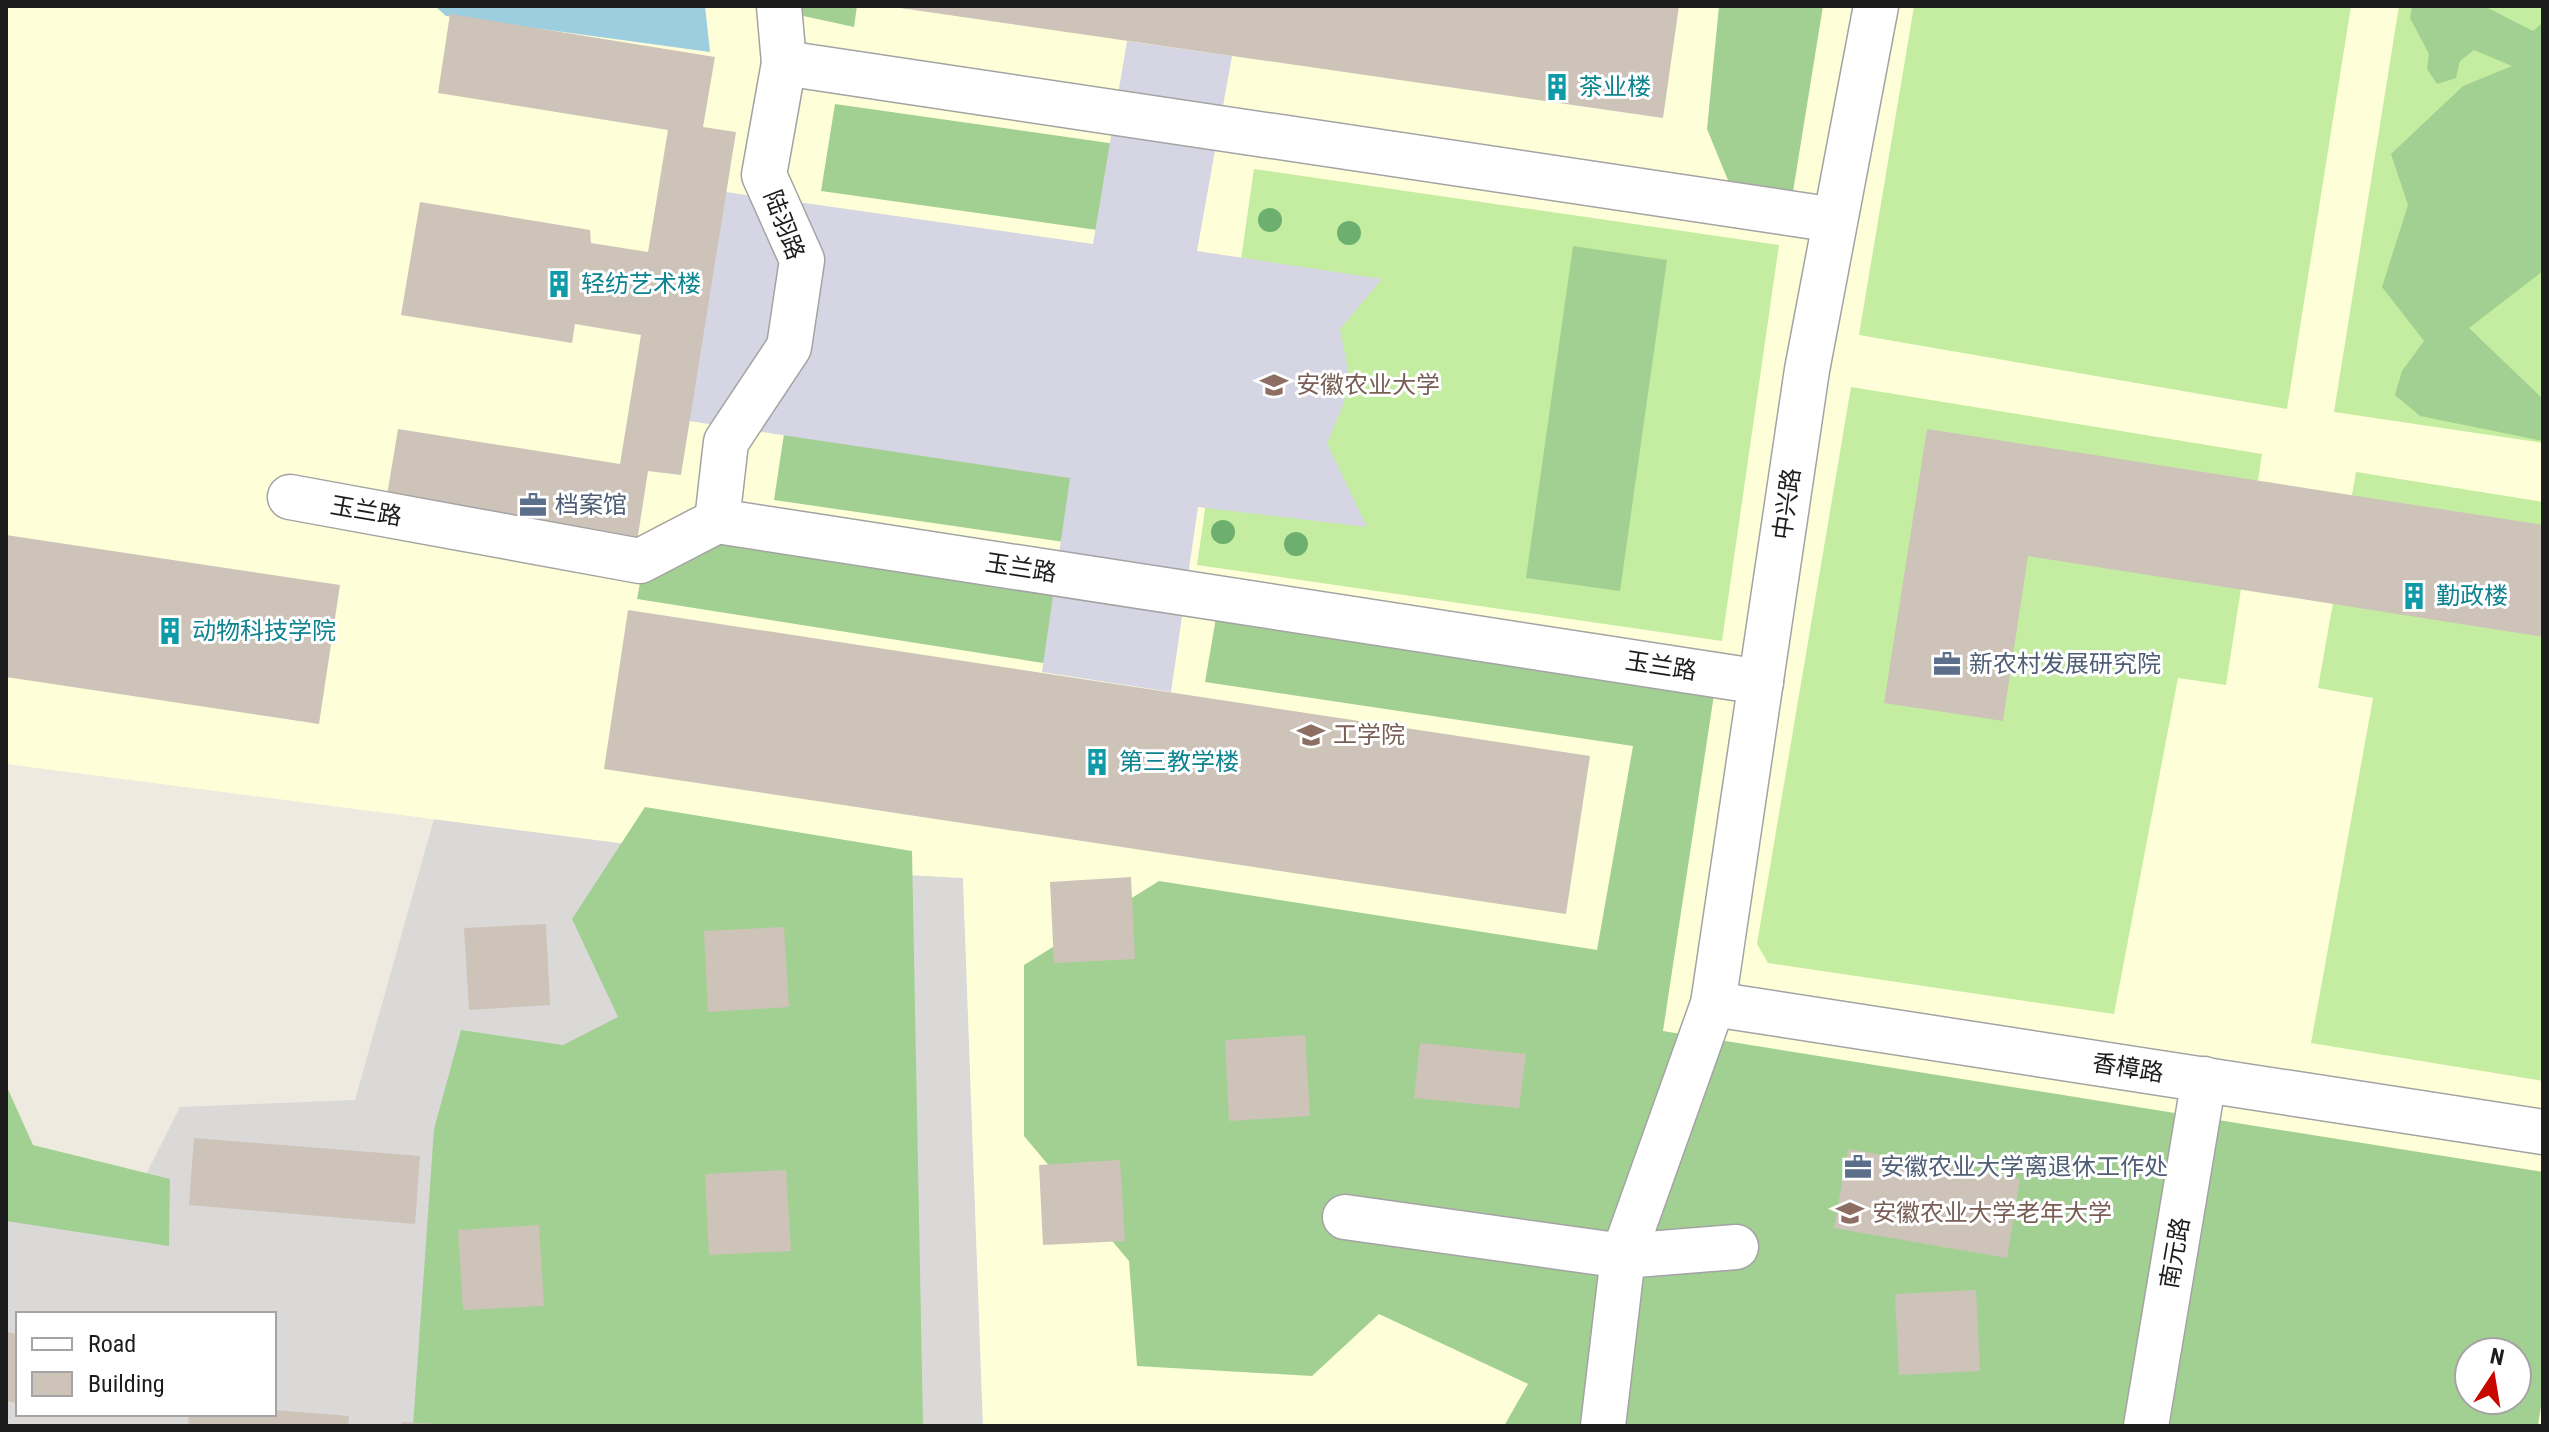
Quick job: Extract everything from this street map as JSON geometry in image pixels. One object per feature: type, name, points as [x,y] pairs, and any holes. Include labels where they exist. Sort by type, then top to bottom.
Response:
[{"type":"street","name":"陆羽路","points":[[717,521],[726,442],[789,347],[802,260],[764,175],[784,63],[779,6]]},
{"type":"street","name":"中兴路","points":[[1603,1426],[1623,1256],[1713,1004],[1807,370],[1876,6]]},
{"type":"street","points":[[784,63],[1835,220]]},
{"type":"street","name":"玉兰路","points":[[290,497],[640,561],[717,521],[1761,682]]},
{"type":"street","name":"香樟路","points":[[1713,1004],[2543,1132]]},
{"type":"street","name":"南元路","points":[[2146,1426],[2204,1079]]},
{"type":"street","points":[[1345,1217],[1623,1256],[1736,1247]]},
{"type":"shaded area","name":"安徽农业大学","points":[[6,6],[2543,6],[2543,1426],[983,1426],[963,878],[837,871],[6,764]]},
{"type":"shaded area","points":[[1127,41],[1232,56],[1197,251],[1382,279],[1340,329],[1348,370],[1344,403],[1327,443],[1367,527],[1198,507],[1171,692],[1042,672],[1070,478],[689,421],[726,192],[1093,244]]},
{"type":"shaded area","points":[[434,819],[837,871],[963,878],[983,1426],[6,1426],[6,1191],[123,1220],[180,1107],[355,1100]]},
{"type":"green space","points":[[758,6],[857,6],[854,27]]},
{"type":"green space","points":[[1719,6],[1823,6],[1791,204],[1734,195],[1707,129]]},
{"type":"green space","points":[[1914,6],[2351,6],[2287,409],[1859,335]]},
{"type":"green space","points":[[2399,6],[2543,6],[2543,443],[2334,412]]},
{"type":"green space","points":[[2412,6],[2484,6],[2533,31],[2543,22],[2543,271],[2469,328],[2543,399],[2543,441],[2420,416],[2395,395],[2402,371],[2424,341],[2382,287],[2408,205],[2391,154],[2463,86],[2512,66],[2474,50],[2460,61],[2456,78],[2437,84],[2427,69],[2429,54],[2410,18]]},
{"type":"green space","points":[[835,104],[1130,146],[1118,233],[821,191]]},
{"type":"green space","points":[[1254,169],[1779,245],[1722,641],[1197,565]]},
{"type":"green space","points":[[1573,246],[1667,260],[1620,591],[1526,578]]},
{"type":"green space","points":[[1851,387],[2262,454],[2226,685],[2178,678],[2114,1014],[1768,963],[1757,944]]},
{"type":"green space","points":[[787,414],[1082,455],[1071,543],[774,500]]},
{"type":"green space","points":[[2356,472],[2543,502],[2543,1081],[2311,1043],[2373,698],[2318,688]]},
{"type":"green space","points":[[715,542],[1066,595],[1056,665],[637,599],[642,572]]},
{"type":"green space","points":[[1217,612],[1715,688],[1663,1031],[2543,1172],[2543,1393],[2538,1426],[1504,1426],[1528,1384],[1379,1314],[1312,1376],[1137,1366],[1129,1261],[1024,1136],[1024,965],[1159,881],[1597,950],[1633,746],[1205,682]]},
{"type":"green space","points":[[645,807],[912,851],[923,1426],[413,1426],[434,1129],[461,1030],[563,1045],[618,1017],[572,919]]},
{"type":"green space","points":[[6,1085],[33,1145],[170,1179],[169,1246],[6,1221]]},
{"type":"water","points":[[435,6],[705,6],[710,52],[446,16]]},
{"type":"building","name":"茶业楼","points":[[900,6],[1679,6],[1663,118]]},
{"type":"building","name":"轻纺艺术楼","points":[[450,14],[715,57],[703,127],[736,132],[681,475],[648,471],[637,542],[386,501],[398,429],[620,464],[641,335],[575,324],[572,343],[401,315],[420,202],[590,230],[591,243],[648,252],[668,130],[438,93]]},
{"type":"building","name":"勤政楼","points":[[1927,429],[2543,525],[2543,637],[2028,556],[2003,721],[1884,703]]},
{"type":"building","name":"动物科技学院","points":[[6,535],[340,585],[319,724],[6,677]]},
{"type":"building","name":"第三教学楼","points":[[628,610],[1590,756],[1566,914],[604,769]]},
{"type":"building","points":[[1131,877],[1135,959],[1054,963],[1050,882]]},
{"type":"building","points":[[546,924],[550,1005],[469,1010],[464,928]]},
{"type":"building","points":[[784,927],[789,1007],[708,1012],[704,931]]},
{"type":"building","points":[[1305,1035],[1310,1116],[1229,1121],[1225,1040]]},
{"type":"building","points":[[1420,1043],[1526,1054],[1519,1108],[1414,1098]]},
{"type":"building","points":[[194,1138],[420,1156],[415,1224],[189,1205]]},
{"type":"building","points":[[1848,1149],[2020,1179],[2007,1258],[1834,1228]]},
{"type":"building","points":[[1120,1160],[1125,1241],[1043,1245],[1039,1165]]},
{"type":"building","points":[[786,1170],[791,1251],[709,1255],[705,1174]]},
{"type":"building","points":[[539,1225],[544,1306],[463,1310],[458,1230]]},
{"type":"building","points":[[1976,1290],[1980,1371],[1899,1375],[1895,1294]]},
{"type":"building","points":[[6,1332],[16,1334],[16,1403],[6,1401]]},
{"type":"building","points":[[276,1410],[349,1416],[348,1426],[188,1426],[189,1416],[276,1416]]},
{"type":"building","points":[[402,1422],[439,1424],[439,1426],[401,1426]]},
{"type":"place","name":"茶业楼","points":[[1557,87]]},
{"type":"place","name":"轻纺艺术楼","points":[[559,284]]},
{"type":"place","name":"安徽农业大学","points":[[1274,385]]},
{"type":"place","name":"档案馆","points":[[533,505]]},
{"type":"place","name":"勤政楼","points":[[2414,596]]},
{"type":"place","name":"动物科技学院","points":[[170,631]]},
{"type":"place","name":"新农村发展研究院","points":[[1947,664]]},
{"type":"place","name":"工学院","points":[[1311,735]]},
{"type":"place","name":"第三教学楼","points":[[1097,762]]},
{"type":"place","name":"安徽农业大学离退休工作处","points":[[1858,1167]]},
{"type":"place","name":"安徽农业大学老年大学","points":[[1850,1213]]}]
